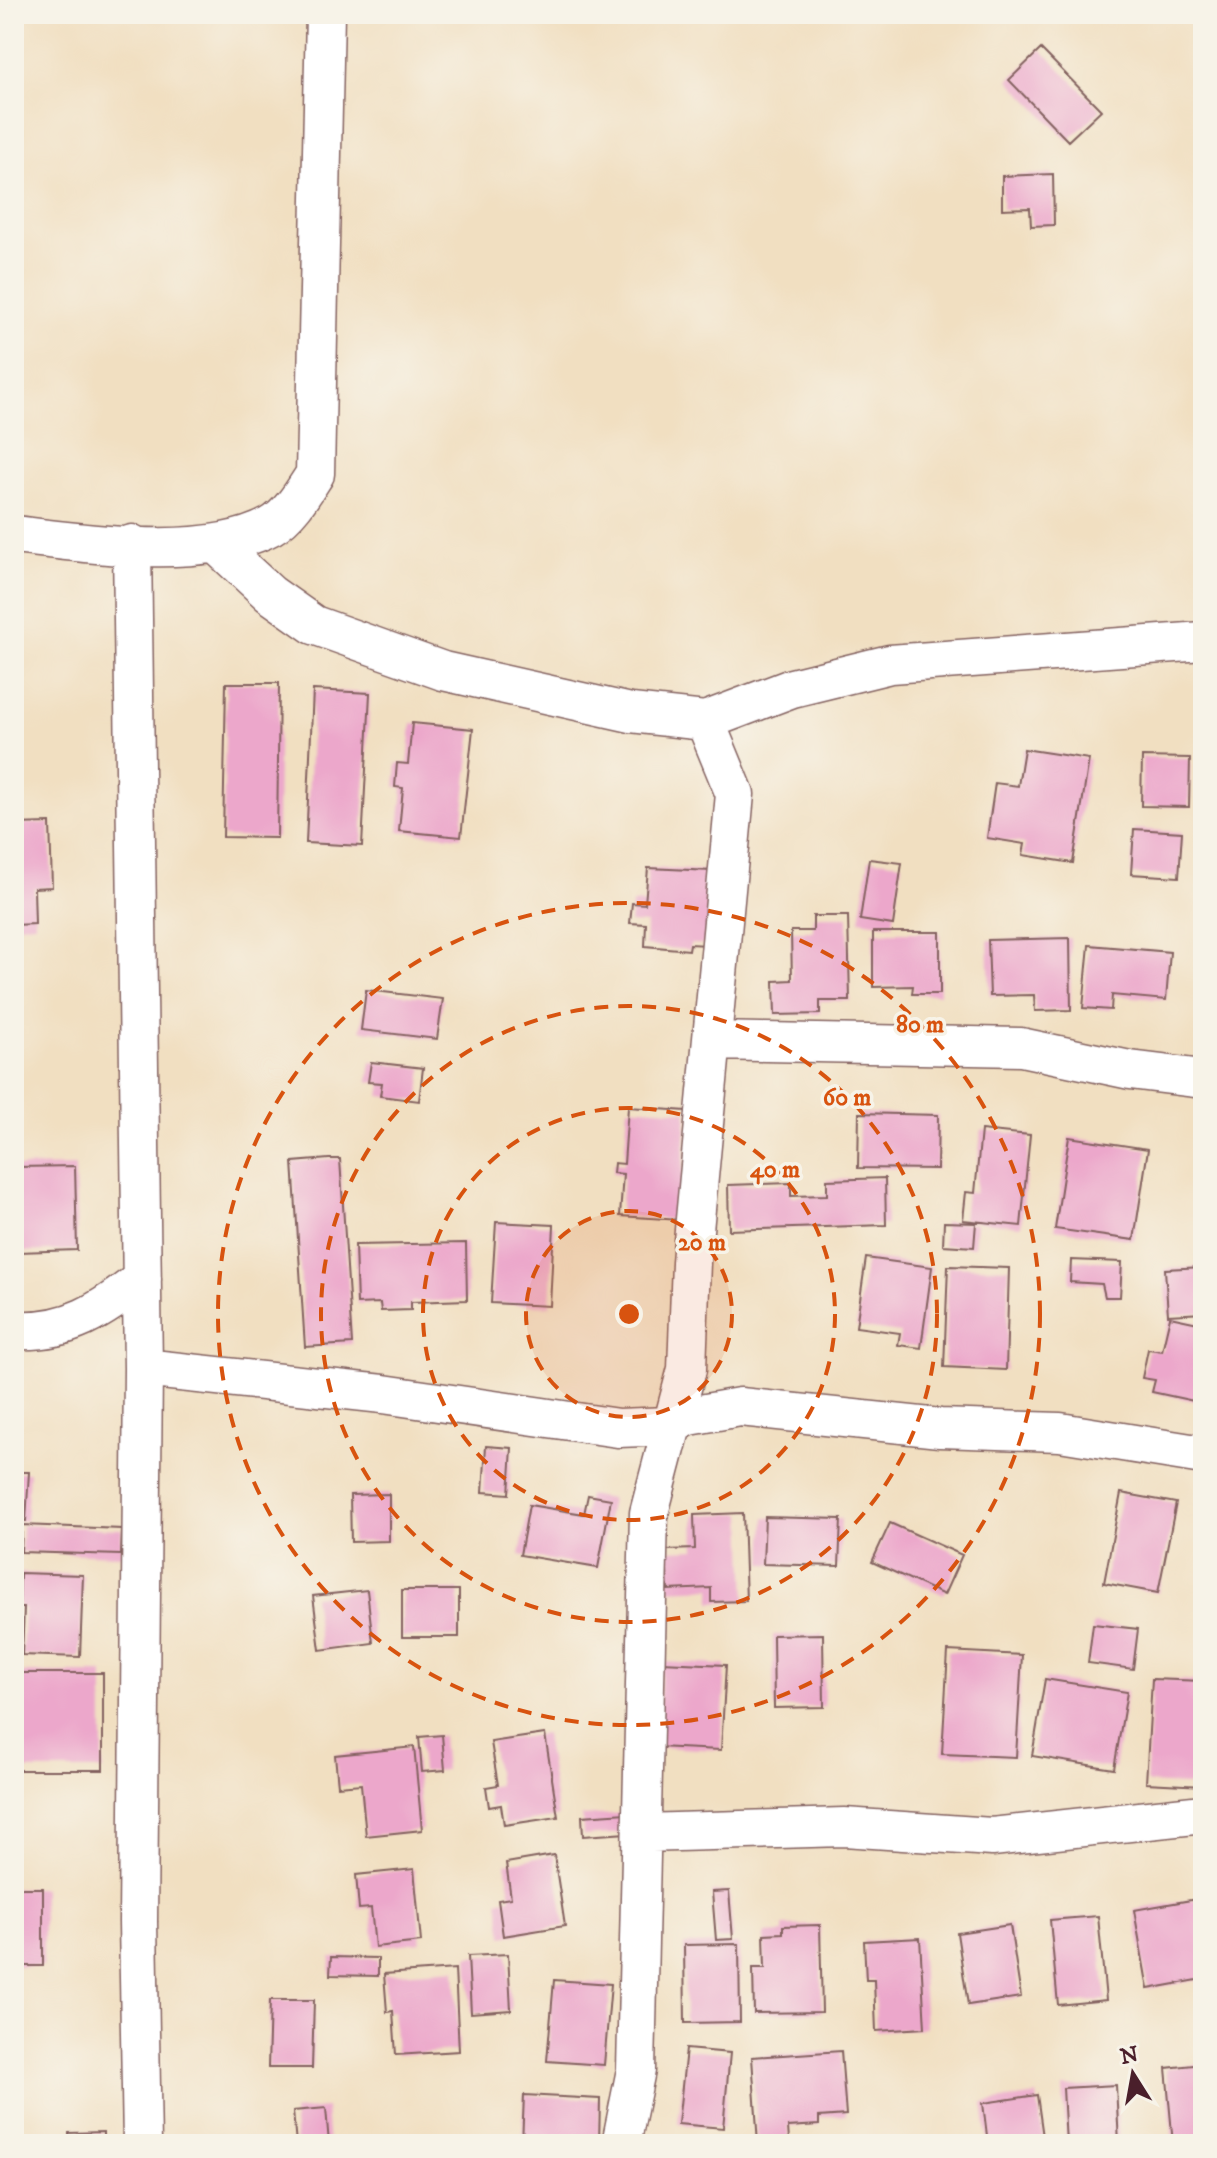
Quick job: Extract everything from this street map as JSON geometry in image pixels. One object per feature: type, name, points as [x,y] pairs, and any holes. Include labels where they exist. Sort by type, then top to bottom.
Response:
[{"type":"street","points":[[14,535],[178,548],[216,544],[272,525],[297,501],[315,474],[325,14]]},
{"type":"street","points":[[132,544],[143,1368],[138,1922],[142,2144]]},
{"type":"street","points":[[216,544],[270,594],[314,625],[443,671],[631,713],[705,721],[792,688],[890,664],[1203,641]]},
{"type":"street","points":[[621,2144],[636,2070],[649,1513],[669,1426],[687,1369],[691,1262],[735,794],[705,721]]},
{"type":"street","points":[[713,1041],[1021,1047],[1130,1070],[1203,1079]]},
{"type":"street","points":[[14,1330],[41,1331],[94,1315],[142,1279]]},
{"type":"street","points":[[143,1368],[383,1394],[618,1428],[669,1426],[689,1416],[740,1407],[940,1428],[1060,1432],[1203,1455]]},
{"type":"street","points":[[643,1833],[844,1827],[992,1837],[1203,1814]]},
{"type":"building","points":[[1041,49],[1101,110],[1068,141],[1009,80]]},
{"type":"building","points":[[1053,174],[1054,225],[1031,226],[1030,208],[1002,209],[1002,176]]},
{"type":"building","points":[[226,683],[279,683],[277,838],[223,837]]},
{"type":"building","points":[[313,690],[370,693],[362,846],[306,843]]},
{"type":"building","points":[[412,723],[473,729],[461,837],[399,831],[403,788],[395,787],[397,763],[408,764]]},
{"type":"building","points":[[1024,749],[1089,759],[1073,863],[1023,855],[1025,844],[987,838],[995,783],[1018,786]]},
{"type":"building","points":[[1142,757],[1190,758],[1189,807],[1141,806]]},
{"type":"building","points":[[50,823],[52,887],[34,888],[35,924],[14,925],[14,824]]},
{"type":"building","points":[[1134,829],[1182,832],[1179,877],[1131,874]]},
{"type":"building","points":[[869,859],[902,863],[893,925],[860,920]]},
{"type":"building","points":[[648,868],[712,871],[707,945],[690,944],[689,950],[645,946],[646,924],[630,923],[632,903],[645,904]]},
{"type":"building","points":[[813,916],[848,916],[850,1001],[820,1001],[820,1014],[775,1015],[774,981],[792,980],[791,931],[813,931]]},
{"type":"building","points":[[873,932],[940,932],[940,994],[912,994],[913,986],[873,987]]},
{"type":"building","points":[[1070,938],[1071,1010],[1035,1011],[1034,995],[990,996],[988,940]]},
{"type":"building","points":[[1089,945],[1170,952],[1166,1000],[1112,995],[1111,1010],[1083,1008]]},
{"type":"building","points":[[366,990],[443,999],[437,1039],[361,1030]]},
{"type":"building","points":[[371,1062],[423,1068],[419,1101],[380,1096],[382,1083],[368,1082]]},
{"type":"building","points":[[628,1107],[687,1111],[680,1220],[620,1216],[623,1174],[613,1173],[614,1163],[624,1164]]},
{"type":"building","points":[[859,1113],[938,1115],[937,1169],[858,1168]]},
{"type":"building","points":[[981,1130],[1030,1135],[1021,1226],[963,1220],[966,1192],[975,1193]]},
{"type":"building","points":[[1069,1137],[1148,1149],[1134,1240],[1055,1229]]},
{"type":"building","points":[[340,1159],[352,1344],[305,1347],[293,1162]]},
{"type":"building","points":[[75,1166],[77,1250],[18,1252],[16,1167]]},
{"type":"building","points":[[885,1178],[886,1225],[729,1230],[728,1185],[791,1183],[791,1196],[827,1195],[827,1180]]},
{"type":"building","points":[[496,1222],[554,1225],[550,1306],[491,1303]]},
{"type":"building","points":[[944,1222],[976,1223],[974,1247],[943,1245]]},
{"type":"building","points":[[466,1243],[467,1300],[411,1302],[411,1310],[381,1311],[380,1303],[357,1304],[355,1245]]},
{"type":"building","points":[[866,1258],[932,1267],[921,1348],[898,1345],[900,1333],[856,1327]]},
{"type":"building","points":[[1071,1260],[1122,1262],[1120,1297],[1105,1297],[1102,1284],[1070,1282]]},
{"type":"building","points":[[948,1266],[1009,1268],[1006,1370],[944,1367]]},
{"type":"building","points":[[1203,1267],[1203,1313],[1168,1315],[1165,1269]]},
{"type":"building","points":[[1170,1317],[1203,1324],[1203,1403],[1152,1392],[1155,1380],[1142,1378],[1148,1349],[1162,1351]]},
{"type":"building","points":[[486,1446],[512,1448],[509,1494],[483,1492]]},
{"type":"building","points":[[14,1472],[29,1472],[26,1521],[14,1520]]},
{"type":"building","points":[[1121,1493],[1176,1503],[1158,1593],[1104,1583]]},
{"type":"building","points":[[389,1494],[389,1541],[351,1542],[350,1495]]},
{"type":"building","points":[[588,1495],[611,1499],[598,1568],[520,1555],[529,1505],[584,1514]]},
{"type":"building","points":[[743,1513],[746,1601],[711,1602],[711,1588],[668,1590],[666,1550],[695,1549],[694,1515]]},
{"type":"building","points":[[765,1517],[841,1519],[839,1566],[763,1564]]},
{"type":"building","points":[[890,1523],[962,1555],[944,1595],[872,1562]]},
{"type":"building","points":[[22,1525],[122,1529],[121,1555],[21,1552]]},
{"type":"building","points":[[20,1573],[83,1575],[80,1657],[22,1655],[24,1608],[19,1608]]},
{"type":"building","points":[[367,1590],[373,1643],[320,1650],[313,1596]]},
{"type":"building","points":[[402,1590],[459,1590],[459,1637],[402,1637]]},
{"type":"building","points":[[1093,1624],[1138,1629],[1133,1669],[1088,1663]]},
{"type":"building","points":[[823,1634],[824,1707],[774,1708],[773,1635]]},
{"type":"building","points":[[948,1651],[1022,1655],[1016,1757],[942,1754]]},
{"type":"building","points":[[662,1662],[726,1665],[721,1750],[657,1747]]},
{"type":"building","points":[[14,1673],[103,1673],[103,1770],[14,1770]]},
{"type":"building","points":[[1045,1679],[1127,1692],[1114,1769],[1032,1756]]},
{"type":"building","points":[[1152,1679],[1203,1681],[1203,1786],[1146,1783]]},
{"type":"building","points":[[545,1734],[558,1817],[504,1825],[501,1805],[489,1807],[486,1787],[498,1785],[491,1742]]},
{"type":"building","points":[[442,1735],[445,1770],[422,1772],[419,1737]]},
{"type":"building","points":[[414,1747],[422,1830],[366,1836],[361,1784],[338,1786],[335,1755]]},
{"type":"building","points":[[626,1813],[627,1833],[583,1836],[582,1816]]},
{"type":"building","points":[[554,1855],[565,1926],[503,1936],[498,1900],[511,1898],[506,1863]]},
{"type":"building","points":[[414,1869],[421,1942],[375,1947],[371,1908],[359,1909],[356,1875]]},
{"type":"building","points":[[14,1888],[43,1888],[43,1966],[14,1966]]},
{"type":"building","points":[[729,1891],[733,1939],[716,1940],[712,1892]]},
{"type":"building","points":[[1197,1899],[1203,1931],[1203,1979],[1148,1989],[1134,1910]]},
{"type":"building","points":[[1098,1916],[1106,2000],[1058,2005],[1050,1920]]},
{"type":"building","points":[[820,1925],[822,2012],[754,2013],[753,1968],[765,1968],[764,1934],[783,1933],[783,1926]]},
{"type":"building","points":[[1010,1925],[1021,1997],[968,2005],[957,1933]]},
{"type":"building","points":[[920,1938],[925,2028],[876,2031],[874,1980],[866,1980],[864,1941]]},
{"type":"building","points":[[739,1944],[740,2022],[685,2023],[684,1945]]},
{"type":"building","points":[[508,1954],[511,2010],[471,2013],[468,1956]]},
{"type":"building","points":[[331,1957],[378,1958],[378,1976],[330,1975]]},
{"type":"building","points":[[455,1969],[459,2051],[396,2055],[393,2011],[387,2012],[384,1974]]},
{"type":"building","points":[[554,1980],[611,1984],[604,2065],[547,2061]]},
{"type":"building","points":[[270,2000],[314,2000],[312,2068],[268,2068]]},
{"type":"building","points":[[686,2049],[730,2053],[723,2128],[678,2124]]},
{"type":"building","points":[[841,2051],[846,2115],[819,2117],[819,2125],[788,2127],[789,2141],[758,2144],[752,2057]]},
{"type":"building","points":[[1203,2064],[1203,2144],[1173,2144],[1166,2068]]},
{"type":"building","points":[[1116,2085],[1119,2144],[1066,2144],[1063,2088]]},
{"type":"building","points":[[524,2095],[600,2099],[599,2144],[522,2144]]},
{"type":"building","points":[[1037,2095],[1044,2144],[988,2144],[983,2103]]},
{"type":"building","points":[[326,2108],[329,2144],[296,2144],[293,2111]]},
{"type":"building","points":[[103,2132],[103,2144],[69,2144],[69,2133]]}]
